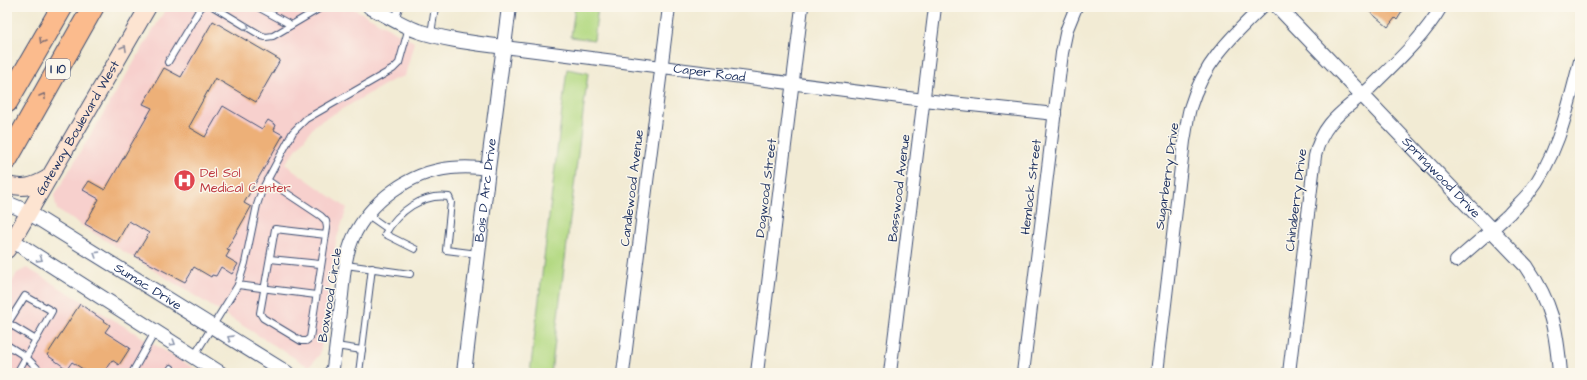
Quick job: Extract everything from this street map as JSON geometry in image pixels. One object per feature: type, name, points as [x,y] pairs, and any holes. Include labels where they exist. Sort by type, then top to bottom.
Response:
[{"type":"highway","name":"I 10","points":[[7,102],[62,7]]},
{"type":"highway","name":"I 10","points":[[7,160],[92,7]]},
{"type":"main road","name":"Gateway Boulevard West","points":[[9,243],[148,7]]},
{"type":"main road","points":[[7,185],[20,188],[33,186],[48,178]]},
{"type":"street","name":"Caper Road","points":[[370,7],[397,14],[409,26],[447,39],[661,68],[924,100],[1055,114]]},
{"type":"street","name":"Bois D Arc Drive","points":[[464,373],[509,7]]},
{"type":"street","name":"Candlewood Avenue","points":[[624,373],[669,7]]},
{"type":"street","name":"Dogwood Street","points":[[757,373],[802,7]]},
{"type":"street","name":"Basswood Avenue","points":[[890,373],[935,7]]},
{"type":"street","name":"Hemlock Street","points":[[1023,373],[1062,53],[1067,30],[1076,7]]},
{"type":"street","name":"Sugarberry Drive","points":[[1157,373],[1184,141],[1190,108],[1202,78],[1215,56],[1262,7]]},
{"type":"street","name":"Springwood Drive","points":[[1278,7],[1526,266],[1545,298],[1554,324],[1560,373]]},
{"type":"street","name":"Chinaberry Drive","points":[[1289,373],[1315,156],[1318,142],[1332,120],[1362,95],[1412,46],[1428,27],[1441,7]]},
{"type":"street","points":[[1456,261],[1492,230],[1527,196],[1545,168],[1563,126],[1580,61]]},
{"type":"street","name":"Boxwood Circle","points":[[330,373],[333,368],[346,265],[353,239],[368,215],[378,203],[395,189],[414,178],[450,168],[469,167],[488,169]]},
{"type":"street","name":"Sumac Drive","points":[[7,203],[28,212],[287,373]]},
{"type":"street","points":[[9,243],[194,356],[215,372]]},
{"type":"street","points":[[263,358],[281,373]]},
{"type":"lane","points":[[168,62],[201,7]]},
{"type":"lane","points":[[214,7],[266,37],[273,36],[319,8]]},
{"type":"lane","points":[[258,7],[291,25]]},
{"type":"lane","points":[[431,34],[435,7]]},
{"type":"lane","points":[[194,356],[238,285],[245,263],[257,204],[262,190],[293,132],[300,124],[393,69],[399,63],[409,26]]},
{"type":"lane","points":[[268,180],[326,221],[326,235],[320,264],[310,338],[306,341],[301,341],[262,318],[260,313],[275,229],[326,235]]},
{"type":"lane","points":[[415,250],[385,234],[388,229],[392,223],[411,206],[418,202],[440,196],[449,196],[451,202],[446,250],[478,254]]},
{"type":"lane","points":[[368,215],[388,229]]},
{"type":"lane","points":[[270,259],[320,264]]},
{"type":"lane","points":[[346,265],[410,274]]},
{"type":"lane","points":[[359,373],[372,268]]},
{"type":"lane","points":[[238,285],[316,296]]},
{"type":"lane","points":[[17,373],[36,340],[52,311],[25,296],[8,323],[36,340]]},
{"type":"lane","points":[[132,373],[155,332]]},
{"type":"lane","points":[[7,346],[26,357],[42,373]]},
{"type":"lane","points":[[336,346],[362,350]]},
{"type":"shaded area","name":"Del Sol Medical Center","points":[[167,7],[351,7],[414,42],[405,76],[393,80],[316,124],[285,164],[347,208],[336,241],[320,354],[309,367],[57,210],[54,196]]},
{"type":"shaded area","points":[[27,268],[202,373],[7,373],[7,291],[17,273]]},
{"type":"green space","points":[[575,7],[598,7],[594,40],[571,37]]},
{"type":"green space","points":[[567,69],[588,73],[551,373],[530,373]]},
{"type":"building","points":[[1364,7],[1405,7],[1397,20],[1395,18],[1388,27]]},
{"type":"building","points":[[213,21],[280,60],[256,102],[215,78],[188,127],[205,137],[223,106],[262,129],[268,120],[276,125],[274,130],[283,135],[244,203],[251,207],[227,249],[230,250],[226,257],[238,264],[232,274],[221,267],[216,276],[212,275],[211,277],[194,267],[185,282],[135,256],[149,233],[129,221],[117,242],[85,224],[99,199],[83,190],[89,181],[105,190],[152,108],[143,104],[164,68],[181,77]]},
{"type":"building","points":[[80,304],[110,325],[105,332],[130,348],[119,365],[112,360],[103,373],[89,373],[72,362],[67,369],[47,355]]},
{"type":"place","name":"Del Sol Medical Center","points":[[185,180]]}]
